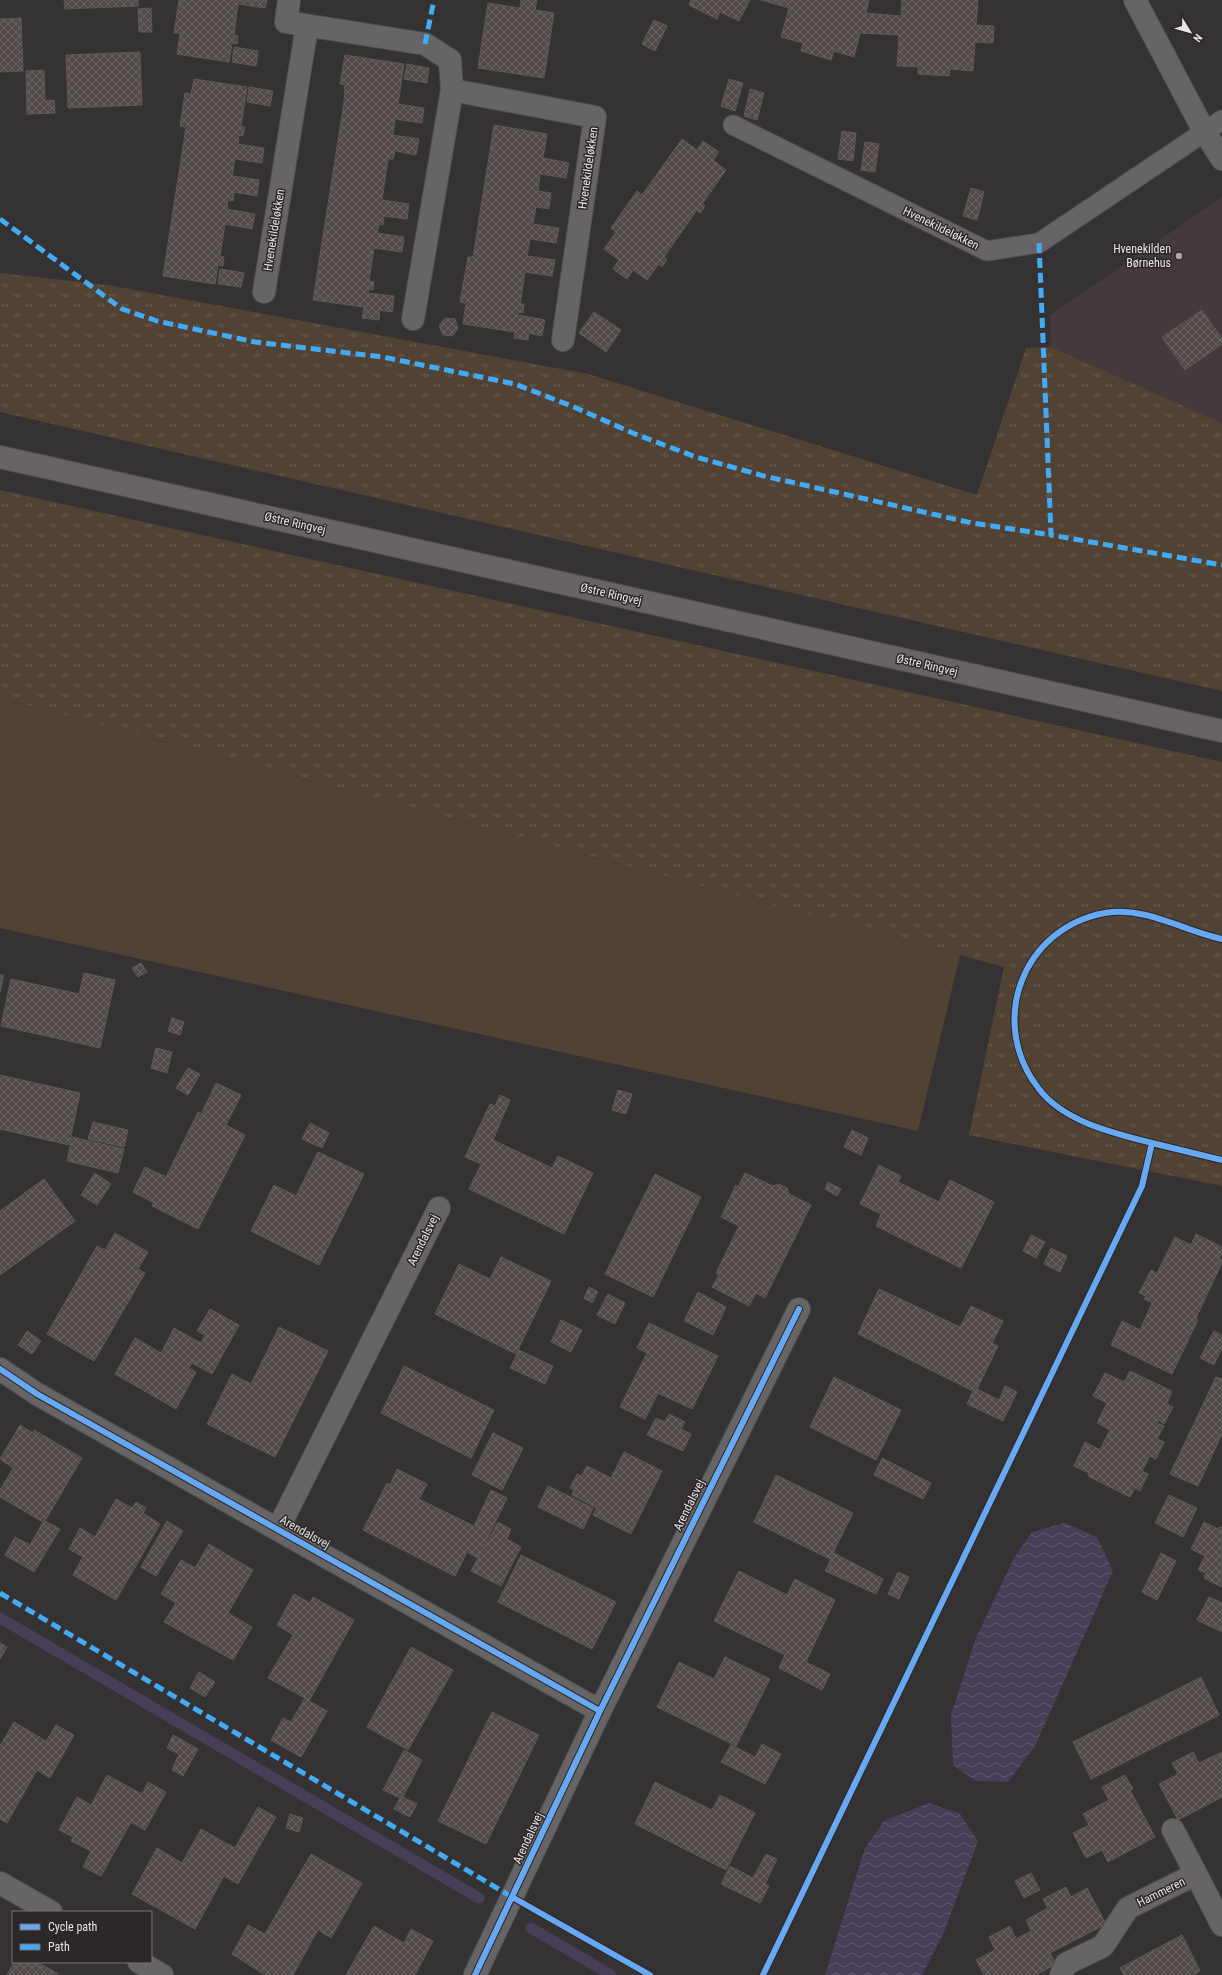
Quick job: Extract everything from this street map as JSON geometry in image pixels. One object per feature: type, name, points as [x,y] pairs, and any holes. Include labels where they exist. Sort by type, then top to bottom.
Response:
[{"type":"main road","name":"Østre Ringvej","points":[[0,457],[1222,731]]},
{"type":"street","points":[[289,0],[286,22],[425,44],[450,60],[452,90],[413,318]]},
{"type":"street","points":[[1135,0],[1213,126],[1222,159]]},
{"type":"street","name":"Hvenekildeløkken","points":[[264,292],[307,26]]},
{"type":"street","name":"Hvenekildeløkken","points":[[452,90],[596,117],[563,340]]},
{"type":"street","name":"Arendalsvej","points":[[278,1529],[439,1208]]},
{"type":"street","name":"Arendalsvej","points":[[475,1975],[600,1710],[799,1309]]},
{"type":"street","name":"Arendalsvej","points":[[0,1369],[37,1394],[600,1710]]},
{"type":"street","name":"Hammeren","points":[[1173,1830],[1222,1925]]},
{"type":"street","name":"Hammeren","points":[[1061,1975],[1066,1964],[1103,1946],[1128,1908],[1196,1874]]},
{"type":"street","points":[[0,1883],[49,1911]]},
{"type":"street","points":[[142,1963],[162,1975]]},
{"type":"lane","name":"Hvenekildeløkken","points":[[733,125],[987,251],[1039,243],[1213,126]]},
{"type":"shaded area","name":"Hvenekilden Børnehus","points":[[1222,197],[1222,423],[1051,347],[1050,315]]},
{"type":"green space","points":[[0,273],[108,285],[588,374],[977,495],[1026,348],[1051,347],[1222,423],[1222,691],[0,412]]},
{"type":"green space","points":[[0,490],[1222,762],[1222,1186],[969,1135],[1004,967],[0,698]]},
{"type":"green space","points":[[0,698],[960,955],[918,1131],[0,928]]},
{"type":"water","points":[[1065,1523],[1097,1537],[1113,1571],[1035,1746],[1008,1782],[976,1781],[953,1765],[951,1715],[976,1638],[1014,1558],[1032,1532]]},
{"type":"water","points":[[929,1803],[960,1814],[978,1841],[944,1932],[922,1975],[825,1975],[865,1848],[884,1821]]},
{"type":"building","points":[[64,0],[138,0],[138,6],[65,9]]},
{"type":"building","points":[[179,0],[267,0],[265,8],[238,4],[234,35],[238,36],[237,44],[232,43],[229,62],[177,54],[180,33],[174,33]]},
{"type":"building","points":[[521,0],[537,0],[535,10],[554,13],[544,78],[478,68],[488,3],[520,8]]},
{"type":"building","points":[[691,0],[750,0],[739,21],[720,12],[717,19],[689,5]]},
{"type":"building","points":[[761,0],[869,0],[866,13],[901,16],[902,0],[978,0],[976,25],[994,26],[993,43],[975,42],[973,71],[950,69],[949,76],[918,74],[918,67],[897,66],[899,35],[860,33],[854,57],[834,51],[831,60],[801,51],[803,43],[781,37],[789,8]]},
{"type":"building","points":[[151,8],[152,32],[139,32],[138,9]]},
{"type":"building","points":[[21,18],[23,71],[0,72],[0,19]]},
{"type":"building","points":[[654,20],[667,26],[655,51],[642,44]]},
{"type":"building","points":[[234,47],[258,51],[256,66],[232,62]]},
{"type":"building","points":[[140,52],[142,105],[68,108],[66,55]]},
{"type":"building","points":[[345,55],[404,64],[398,104],[424,108],[422,123],[395,119],[393,135],[419,139],[416,155],[395,151],[393,159],[388,159],[382,200],[409,204],[407,219],[384,216],[383,225],[379,224],[377,233],[404,237],[402,252],[374,248],[369,281],[374,282],[373,290],[369,289],[368,293],[394,296],[392,312],[380,310],[379,320],[362,318],[364,307],[313,300],[344,102],[345,85],[340,84]]},
{"type":"building","points":[[407,64],[429,68],[427,83],[404,79]]},
{"type":"building","points":[[44,70],[45,101],[54,100],[55,113],[27,114],[26,71]]},
{"type":"building","points":[[194,79],[247,87],[241,126],[245,127],[243,136],[239,135],[238,144],[264,148],[262,163],[235,159],[232,176],[259,180],[257,196],[234,192],[233,201],[228,200],[227,209],[255,214],[252,229],[225,224],[220,256],[224,257],[223,266],[218,265],[215,284],[163,276],[186,127],[180,126],[185,93],[191,94]]},
{"type":"building","points":[[729,79],[743,83],[735,111],[721,106]]},
{"type":"building","points":[[249,87],[273,91],[270,106],[247,102]]},
{"type":"building","points":[[750,89],[764,93],[757,120],[744,116]]},
{"type":"building","points":[[494,125],[547,134],[543,158],[569,163],[566,178],[540,174],[538,191],[551,193],[549,209],[536,207],[533,224],[559,228],[556,243],[530,239],[527,256],[555,260],[552,276],[525,272],[520,304],[524,304],[523,313],[518,312],[518,315],[545,320],[542,336],[529,333],[528,340],[514,338],[515,332],[463,324],[466,303],[460,302],[468,257],[473,257]]},
{"type":"building","points":[[842,131],[856,133],[853,161],[838,159]]},
{"type":"building","points":[[682,139],[697,150],[703,141],[719,152],[713,160],[726,170],[702,204],[705,206],[700,213],[697,210],[664,257],[667,259],[662,267],[659,264],[647,280],[633,270],[627,279],[613,269],[619,260],[604,249],[616,232],[611,228],[637,191],[642,195]]},
{"type":"building","points":[[865,142],[879,144],[875,172],[861,170]]},
{"type":"building","points":[[971,188],[984,192],[977,220],[963,216]]},
{"type":"building","points":[[220,269],[244,273],[241,287],[218,284]]},
{"type":"building","points":[[1202,310],[1222,339],[1222,344],[1185,370],[1162,337]]},
{"type":"building","points":[[594,312],[621,330],[606,352],[579,333]]},
{"type":"building","points":[[445,318],[455,319],[458,329],[452,336],[443,335],[439,326]]},
{"type":"building","points":[[141,963],[147,972],[138,977],[132,968]]},
{"type":"building","points":[[84,973],[115,980],[100,1048],[1,1026],[11,979],[79,994]]},
{"type":"building","points":[[0,975],[4,975],[0,992]]},
{"type":"building","points":[[172,1018],[184,1022],[180,1035],[168,1031]]},
{"type":"building","points":[[156,1048],[172,1052],[167,1073],[151,1068]]},
{"type":"building","points":[[188,1068],[200,1074],[188,1095],[176,1088]]},
{"type":"building","points":[[0,1075],[80,1093],[69,1145],[0,1129]]},
{"type":"building","points":[[216,1083],[241,1095],[226,1125],[245,1135],[198,1229],[152,1206],[154,1203],[133,1192],[145,1167],[166,1177],[198,1112],[201,1114]]},
{"type":"building","points":[[618,1090],[632,1094],[626,1114],[612,1110]]},
{"type":"building","points":[[500,1095],[510,1100],[493,1140],[552,1168],[558,1156],[593,1173],[564,1234],[469,1189],[481,1164],[465,1157],[490,1104],[495,1106]]},
{"type":"building","points":[[93,1122],[128,1130],[124,1147],[88,1139]]},
{"type":"building","points":[[310,1123],[329,1133],[322,1148],[302,1139]]},
{"type":"building","points":[[852,1130],[868,1138],[861,1155],[844,1147]]},
{"type":"building","points":[[72,1137],[124,1149],[118,1173],[67,1161]]},
{"type":"building","points":[[318,1152],[364,1174],[319,1265],[251,1231],[274,1185],[296,1196]]},
{"type":"building","points":[[879,1165],[901,1176],[898,1182],[939,1202],[950,1180],[994,1202],[961,1268],[876,1226],[881,1214],[860,1204]]},
{"type":"building","points":[[95,1173],[111,1184],[97,1205],[81,1195]]},
{"type":"building","points":[[745,1173],[773,1186],[779,1184],[787,1188],[789,1194],[811,1205],[765,1298],[756,1293],[749,1306],[712,1287],[719,1275],[716,1273],[739,1226],[721,1217],[736,1185],[738,1187]]},
{"type":"building","points":[[655,1174],[701,1197],[653,1297],[605,1274]]},
{"type":"building","points":[[44,1179],[75,1221],[0,1275],[0,1211]]},
{"type":"building","points":[[828,1182],[841,1189],[837,1196],[825,1189]]},
{"type":"building","points":[[115,1233],[148,1252],[138,1269],[145,1273],[94,1361],[47,1334],[97,1246],[105,1250]]},
{"type":"building","points":[[1196,1234],[1222,1247],[1222,1253],[1219,1259],[1222,1260],[1222,1263],[1196,1318],[1198,1320],[1172,1374],[1111,1345],[1122,1321],[1140,1330],[1152,1303],[1144,1299],[1146,1296],[1139,1293],[1151,1270],[1157,1273],[1175,1237],[1191,1245]]},
{"type":"building","points":[[1031,1235],[1045,1242],[1036,1258],[1023,1251]]},
{"type":"building","points":[[1051,1248],[1067,1256],[1060,1272],[1044,1264]]},
{"type":"building","points":[[501,1257],[551,1281],[516,1354],[435,1314],[459,1264],[490,1279]]},
{"type":"building","points":[[589,1287],[598,1292],[592,1303],[584,1298]]},
{"type":"building","points":[[879,1289],[960,1327],[971,1306],[1003,1321],[992,1343],[998,1346],[977,1389],[999,1400],[1005,1386],[1017,1392],[1003,1421],[967,1404],[973,1391],[858,1334]]},
{"type":"building","points":[[698,1292],[726,1307],[713,1335],[684,1321]]},
{"type":"building","points":[[608,1294],[625,1303],[615,1324],[597,1315]]},
{"type":"building","points":[[210,1309],[239,1325],[212,1374],[192,1363],[189,1368],[196,1372],[176,1409],[115,1374],[135,1338],[161,1353],[174,1328],[201,1343],[205,1335],[197,1331]]},
{"type":"building","points":[[561,1320],[582,1330],[571,1352],[551,1342]]},
{"type":"building","points":[[649,1323],[718,1356],[692,1409],[658,1393],[645,1419],[620,1407],[647,1353],[637,1348]]},
{"type":"building","points":[[279,1327],[328,1351],[275,1457],[207,1424],[232,1374],[251,1384]]},
{"type":"building","points":[[27,1331],[41,1341],[32,1354],[18,1345]]},
{"type":"building","points":[[1214,1331],[1222,1335],[1222,1348],[1214,1365],[1200,1358]]},
{"type":"building","points":[[519,1350],[553,1366],[545,1384],[510,1368]]},
{"type":"building","points":[[404,1366],[494,1410],[471,1458],[381,1413]]},
{"type":"building","points":[[1130,1371],[1172,1391],[1167,1404],[1173,1407],[1164,1424],[1158,1420],[1157,1423],[1164,1426],[1157,1439],[1164,1442],[1156,1459],[1150,1456],[1142,1471],[1148,1474],[1140,1491],[1135,1488],[1130,1497],[1088,1476],[1089,1473],[1074,1466],[1085,1442],[1100,1450],[1110,1430],[1097,1423],[1107,1403],[1093,1396],[1105,1373],[1124,1382]]},
{"type":"building","points":[[834,1377],[901,1410],[876,1460],[810,1427]]},
{"type":"building","points":[[1216,1377],[1222,1379],[1222,1434],[1198,1486],[1170,1474]]},
{"type":"building","points":[[669,1414],[685,1422],[681,1429],[691,1434],[683,1451],[647,1435],[656,1418],[665,1422]]},
{"type":"building","points":[[20,1425],[33,1433],[34,1430],[82,1458],[45,1521],[60,1529],[34,1572],[5,1555],[15,1537],[30,1545],[43,1522],[0,1497],[0,1490],[13,1468],[0,1459]]},
{"type":"building","points":[[493,1433],[523,1448],[502,1490],[472,1475]]},
{"type":"building","points":[[624,1452],[662,1471],[631,1534],[593,1515],[597,1508],[572,1495],[574,1490],[570,1488],[577,1474],[581,1476],[587,1466],[611,1478]]},
{"type":"building","points":[[882,1458],[931,1483],[923,1499],[874,1475]]},
{"type":"building","points":[[397,1469],[427,1484],[419,1499],[474,1526],[491,1490],[507,1498],[478,1558],[467,1552],[455,1576],[363,1530],[387,1483],[390,1485]]},
{"type":"building","points":[[776,1475],[853,1513],[830,1559],[754,1522]]},
{"type":"building","points":[[548,1486],[593,1508],[583,1529],[538,1507]]},
{"type":"building","points":[[1169,1495],[1197,1508],[1183,1537],[1155,1523]]},
{"type":"building","points":[[116,1499],[132,1508],[136,1502],[146,1508],[143,1513],[160,1524],[116,1600],[73,1575],[83,1557],[69,1549],[80,1528],[95,1537]]},
{"type":"building","points":[[167,1521],[183,1531],[156,1576],[141,1567]]},
{"type":"building","points":[[498,1522],[511,1529],[507,1539],[521,1547],[501,1586],[471,1571]]},
{"type":"building","points":[[1204,1522],[1218,1529],[1219,1527],[1222,1528],[1221,1587],[1204,1578],[1206,1573],[1198,1570],[1205,1556],[1191,1549]]},
{"type":"building","points":[[209,1544],[253,1570],[228,1613],[252,1627],[233,1660],[164,1622],[176,1603],[161,1594],[181,1560],[195,1568]]},
{"type":"building","points":[[834,1553],[883,1579],[876,1594],[825,1571]]},
{"type":"building","points":[[1161,1553],[1176,1561],[1157,1600],[1142,1592]]},
{"type":"building","points":[[521,1555],[616,1602],[592,1649],[498,1602]]},
{"type":"building","points":[[739,1571],[787,1595],[795,1579],[835,1600],[806,1662],[830,1674],[822,1690],[779,1668],[785,1655],[714,1621]]},
{"type":"building","points":[[898,1572],[909,1577],[899,1599],[888,1594]]},
{"type":"building","points":[[294,1594],[310,1603],[313,1597],[354,1620],[309,1701],[327,1711],[301,1757],[271,1740],[283,1718],[291,1722],[305,1698],[268,1678],[293,1635],[277,1625]]},
{"type":"building","points":[[1209,1597],[1222,1603],[1222,1632],[1197,1620]]},
{"type":"building","points":[[0,1643],[7,1647],[0,1659]]},
{"type":"building","points":[[411,1647],[453,1670],[408,1750],[367,1727]]},
{"type":"building","points":[[725,1657],[770,1679],[736,1746],[657,1707],[679,1662],[714,1679]]},
{"type":"building","points":[[199,1672],[215,1682],[205,1697],[190,1688]]},
{"type":"building","points":[[1201,1677],[1219,1715],[1091,1779],[1073,1742]]},
{"type":"building","points":[[492,1712],[539,1735],[486,1844],[438,1821]]},
{"type":"building","points":[[14,1722],[46,1741],[56,1725],[74,1735],[50,1778],[37,1770],[7,1823],[0,1819],[0,1746]]},
{"type":"building","points":[[173,1735],[198,1749],[183,1776],[172,1770],[179,1754],[167,1748]]},
{"type":"building","points":[[762,1744],[781,1754],[765,1784],[721,1762],[731,1745],[755,1757]]},
{"type":"building","points":[[404,1750],[422,1760],[403,1797],[417,1804],[410,1817],[394,1809],[400,1798],[383,1790]]},
{"type":"building","points":[[1193,1752],[1199,1763],[1222,1752],[1222,1797],[1178,1820],[1159,1784],[1178,1774],[1172,1763]]},
{"type":"building","points":[[107,1775],[142,1794],[148,1782],[166,1792],[145,1830],[131,1822],[101,1876],[83,1867],[91,1851],[71,1841],[73,1837],[59,1830],[77,1797],[91,1805]]},
{"type":"building","points":[[1125,1775],[1133,1789],[1130,1790],[1155,1837],[1108,1862],[1102,1850],[1086,1858],[1073,1833],[1089,1825],[1083,1814],[1109,1800],[1102,1787]]},
{"type":"building","points":[[655,1782],[712,1810],[720,1795],[755,1813],[726,1870],[635,1824]]},
{"type":"building","points":[[258,1807],[276,1817],[238,1884],[224,1876],[195,1929],[132,1894],[157,1848],[182,1863],[201,1829],[235,1848]]},
{"type":"building","points":[[290,1814],[303,1818],[299,1832],[286,1828]]},
{"type":"building","points":[[311,1854],[362,1883],[331,1938],[318,1930],[293,1975],[265,1975],[232,1954],[248,1925],[265,1934]]},
{"type":"building","points":[[766,1854],[777,1859],[765,1884],[769,1886],[760,1903],[721,1884],[730,1866],[753,1878]]},
{"type":"building","points":[[1031,1873],[1040,1890],[1024,1898],[1015,1881]]},
{"type":"building","points":[[1066,1887],[1071,1897],[1087,1888],[1106,1924],[1050,1953],[1056,1964],[1036,1975],[984,1975],[976,1960],[995,1950],[989,1937],[1010,1926],[1016,1939],[1031,1931],[1026,1920],[1048,1908],[1043,1899]]},
{"type":"building","points":[[374,1926],[404,1943],[411,1929],[433,1941],[415,1975],[346,1975]]},
{"type":"building","points":[[1182,1935],[1200,1971],[1193,1975],[1124,1975],[1120,1968]]},
{"type":"building","points":[[13,1963],[39,1963],[58,1974],[7,1975]]},
{"type":"waterway","points":[[0,1618],[479,1898]]},
{"type":"waterway","points":[[531,1928],[611,1975]]},
{"type":"marked path","points":[[425,44],[434,0]]},
{"type":"marked path","points":[[0,219],[122,309],[157,321],[255,342],[383,357],[515,384],[574,407],[635,434],[696,457],[764,476],[972,523],[1051,535]]},
{"type":"marked path","points":[[1039,243],[1051,535],[1222,565]]},
{"type":"marked path","points":[[0,1593],[512,1897]]},
{"type":"cycle path","points":[[763,1975],[1142,1186],[1152,1143],[1106,1130],[1076,1118],[1049,1100],[1039,1089],[1024,1063],[1016,1036],[1015,1008],[1021,982],[1034,958],[1052,938],[1076,922],[1105,913],[1120,912],[1150,916],[1222,939]]},
{"type":"cycle path","points":[[1152,1143],[1222,1160]]},
{"type":"cycle path","points":[[475,1975],[600,1711],[799,1309]]},
{"type":"cycle path","points":[[0,1369],[37,1394],[600,1711]]},
{"type":"cycle path","points":[[512,1897],[650,1975]]},
{"type":"place","name":"Hvenekilden Børnehus","points":[[1179,256]]}]
